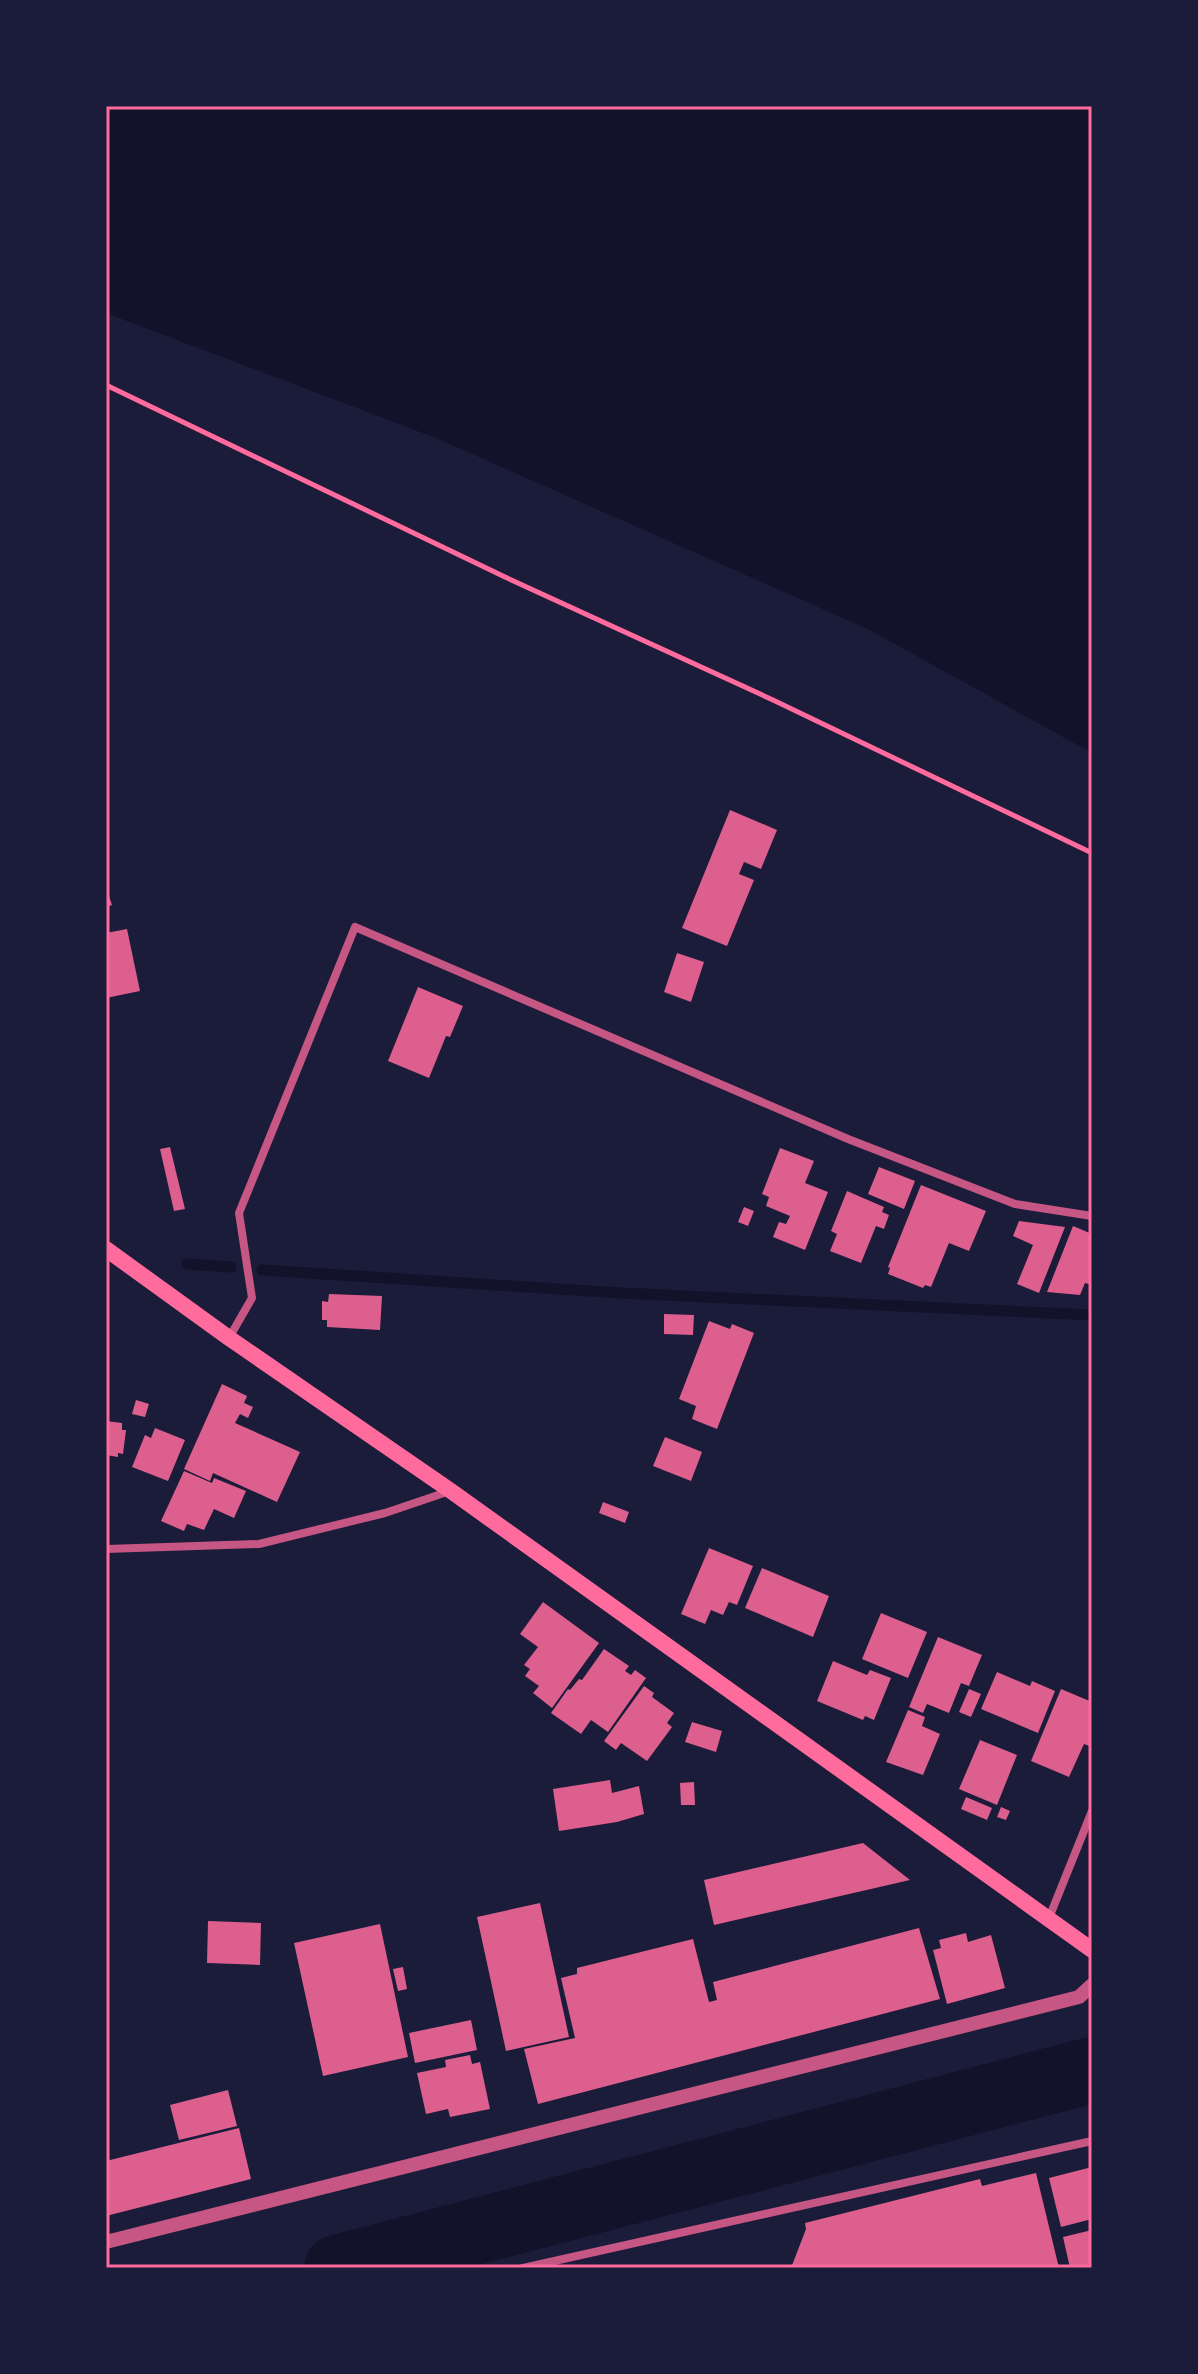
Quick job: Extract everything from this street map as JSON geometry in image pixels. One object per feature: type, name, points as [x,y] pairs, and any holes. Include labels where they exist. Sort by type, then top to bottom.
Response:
[{"type":"main road","points":[[106,1249],[451,1491],[1092,1950]]},
{"type":"street","points":[[229,1338],[252,1298],[239,1213],[355,927],[848,1139],[1015,1204],[1092,1216]]},
{"type":"street","points":[[106,1549],[259,1544],[385,1513],[451,1491]]},
{"type":"street","points":[[1049,1919],[1092,1811]]},
{"type":"street","points":[[106,2242],[1079,1997],[1092,1985]]},
{"type":"street","points":[[523,2268],[1092,2141]]},
{"type":"path","points":[[106,385],[1092,853]]},
{"type":"shaded area","points":[[106,106],[1092,106],[1092,753],[868,629],[436,438],[106,313]]},
{"type":"building","points":[[730,810],[777,830],[761,869],[744,862],[739,874],[754,880],[727,946],[682,928]]},
{"type":"building","points":[[106,887],[112,905],[106,907]]},
{"type":"building","points":[[127,929],[140,991],[106,998],[106,933]]},
{"type":"building","points":[[677,953],[704,962],[691,1002],[664,992]]},
{"type":"building","points":[[418,987],[463,1006],[450,1037],[446,1036],[429,1078],[388,1061]]},
{"type":"building","points":[[170,1147],[185,1209],[174,1211],[160,1149]]},
{"type":"building","points":[[780,1148],[814,1161],[805,1183],[828,1192],[805,1250],[773,1237],[779,1222],[786,1224],[790,1216],[766,1206],[769,1197],[762,1194]]},
{"type":"building","points":[[879,1167],[915,1181],[904,1209],[868,1194]]},
{"type":"building","points":[[921,1185],[986,1211],[969,1251],[949,1243],[931,1287],[925,1285],[923,1288],[888,1274],[888,1267]]},
{"type":"building","points":[[847,1191],[884,1207],[882,1212],[889,1215],[884,1229],[876,1226],[861,1263],[830,1251],[837,1234],[831,1231]]},
{"type":"building","points":[[744,1207],[754,1211],[748,1226],[738,1222]]},
{"type":"building","points":[[1019,1221],[1065,1227],[1039,1293],[1017,1284],[1033,1245],[1013,1236]]},
{"type":"building","points":[[1073,1226],[1092,1234],[1092,1285],[1085,1283],[1080,1295],[1047,1292]]},
{"type":"building","points":[[329,1294],[382,1296],[380,1330],[327,1327],[327,1320],[322,1320],[322,1301],[328,1302]]},
{"type":"building","points":[[664,1314],[694,1315],[693,1335],[664,1334]]},
{"type":"building","points":[[709,1321],[730,1329],[732,1324],[754,1333],[717,1429],[692,1419],[696,1406],[679,1399]]},
{"type":"building","points":[[222,1384],[247,1396],[244,1403],[253,1407],[248,1418],[240,1414],[235,1423],[300,1452],[277,1502],[213,1473],[210,1481],[184,1469]]},
{"type":"building","points":[[136,1400],[149,1404],[145,1417],[132,1414]]},
{"type":"building","points":[[106,1421],[122,1423],[122,1430],[126,1430],[123,1454],[118,1453],[118,1457],[106,1455]]},
{"type":"building","points":[[155,1428],[185,1440],[168,1481],[132,1467],[145,1435],[151,1438]]},
{"type":"building","points":[[665,1437],[702,1452],[691,1481],[653,1466]]},
{"type":"building","points":[[184,1471],[212,1483],[214,1478],[246,1491],[234,1518],[214,1509],[204,1530],[187,1524],[184,1531],[161,1521]]},
{"type":"building","points":[[603,1502],[629,1512],[625,1523],[599,1513]]},
{"type":"building","points":[[709,1548],[753,1566],[737,1605],[729,1602],[723,1615],[711,1610],[705,1624],[681,1614]]},
{"type":"building","points":[[762,1568],[829,1596],[813,1637],[745,1608]]},
{"type":"building","points":[[543,1602],[599,1643],[552,1708],[533,1693],[539,1686],[525,1676],[530,1669],[524,1665],[538,1647],[520,1634]]},
{"type":"building","points":[[881,1613],[927,1632],[908,1678],[862,1659]]},
{"type":"building","points":[[938,1637],[982,1655],[969,1686],[961,1683],[949,1713],[927,1704],[923,1713],[909,1707]]},
{"type":"building","points":[[604,1649],[629,1666],[625,1671],[631,1675],[635,1670],[646,1678],[608,1732],[591,1720],[581,1734],[551,1713],[568,1689],[579,1679],[582,1680]]},
{"type":"building","points":[[833,1661],[867,1675],[870,1670],[891,1678],[874,1720],[865,1716],[863,1720],[817,1701]]},
{"type":"building","points":[[997,1672],[1030,1686],[1032,1681],[1055,1691],[1038,1733],[981,1709]]},
{"type":"building","points":[[644,1686],[654,1693],[652,1697],[674,1713],[667,1723],[672,1727],[647,1761],[621,1743],[616,1750],[604,1741]]},
{"type":"building","points":[[969,1689],[981,1694],[971,1717],[959,1712]]},
{"type":"building","points":[[1061,1689],[1092,1702],[1092,1747],[1084,1744],[1069,1777],[1031,1761]]},
{"type":"building","points":[[908,1710],[925,1717],[922,1726],[940,1734],[923,1775],[886,1762]]},
{"type":"building","points":[[692,1722],[722,1731],[716,1752],[685,1742]]},
{"type":"building","points":[[980,1740],[1017,1755],[997,1805],[959,1789]]},
{"type":"building","points":[[610,1780],[612,1793],[639,1786],[644,1814],[617,1822],[559,1831],[553,1789]]},
{"type":"building","points":[[694,1782],[695,1805],[681,1805],[680,1783]]},
{"type":"building","points":[[966,1797],[992,1808],[987,1820],[961,1809]]},
{"type":"building","points":[[1001,1807],[1010,1811],[1006,1820],[997,1817]]},
{"type":"building","points":[[863,1843],[910,1880],[714,1925],[704,1880]]},
{"type":"building","points":[[540,1903],[569,2037],[506,2051],[477,1917]]},
{"type":"building","points":[[208,1921],[261,1923],[260,1965],[207,1963]]},
{"type":"building","points":[[380,1924],[408,2057],[323,2076],[294,1943]]},
{"type":"building","points":[[919,1928],[940,1999],[538,2104],[524,2049],[575,2038],[561,1978],[577,1974],[577,1968],[693,1939],[709,2002],[717,2000],[713,1982]]},
{"type":"building","points":[[966,1933],[968,1942],[991,1935],[1005,1988],[947,2004],[933,1950],[941,1948],[939,1940]]},
{"type":"building","points":[[403,1967],[407,1989],[398,1991],[393,1969]]},
{"type":"building","points":[[471,2020],[477,2050],[415,2063],[409,2033]]},
{"type":"building","points":[[470,2055],[472,2064],[480,2062],[490,2109],[450,2117],[448,2109],[426,2114],[417,2073],[446,2067],[445,2060]]},
{"type":"building","points":[[228,2090],[237,2126],[179,2140],[170,2105]]},
{"type":"building","points":[[239,2128],[251,2179],[106,2216],[106,2161]]},
{"type":"building","points":[[1092,2167],[1092,2219],[1061,2227],[1049,2178]]},
{"type":"building","points":[[1036,2173],[1059,2268],[791,2268],[806,2229],[805,2223],[980,2179],[982,2186]]},
{"type":"building","points":[[1092,2230],[1092,2268],[1070,2268],[1063,2237]]},
{"type":"waterway","points":[[187,1264],[231,1267]]},
{"type":"waterway","points":[[262,1270],[621,1293],[1092,1315]]},
{"type":"waterway","points":[[337,2268],[1092,2070]]}]
